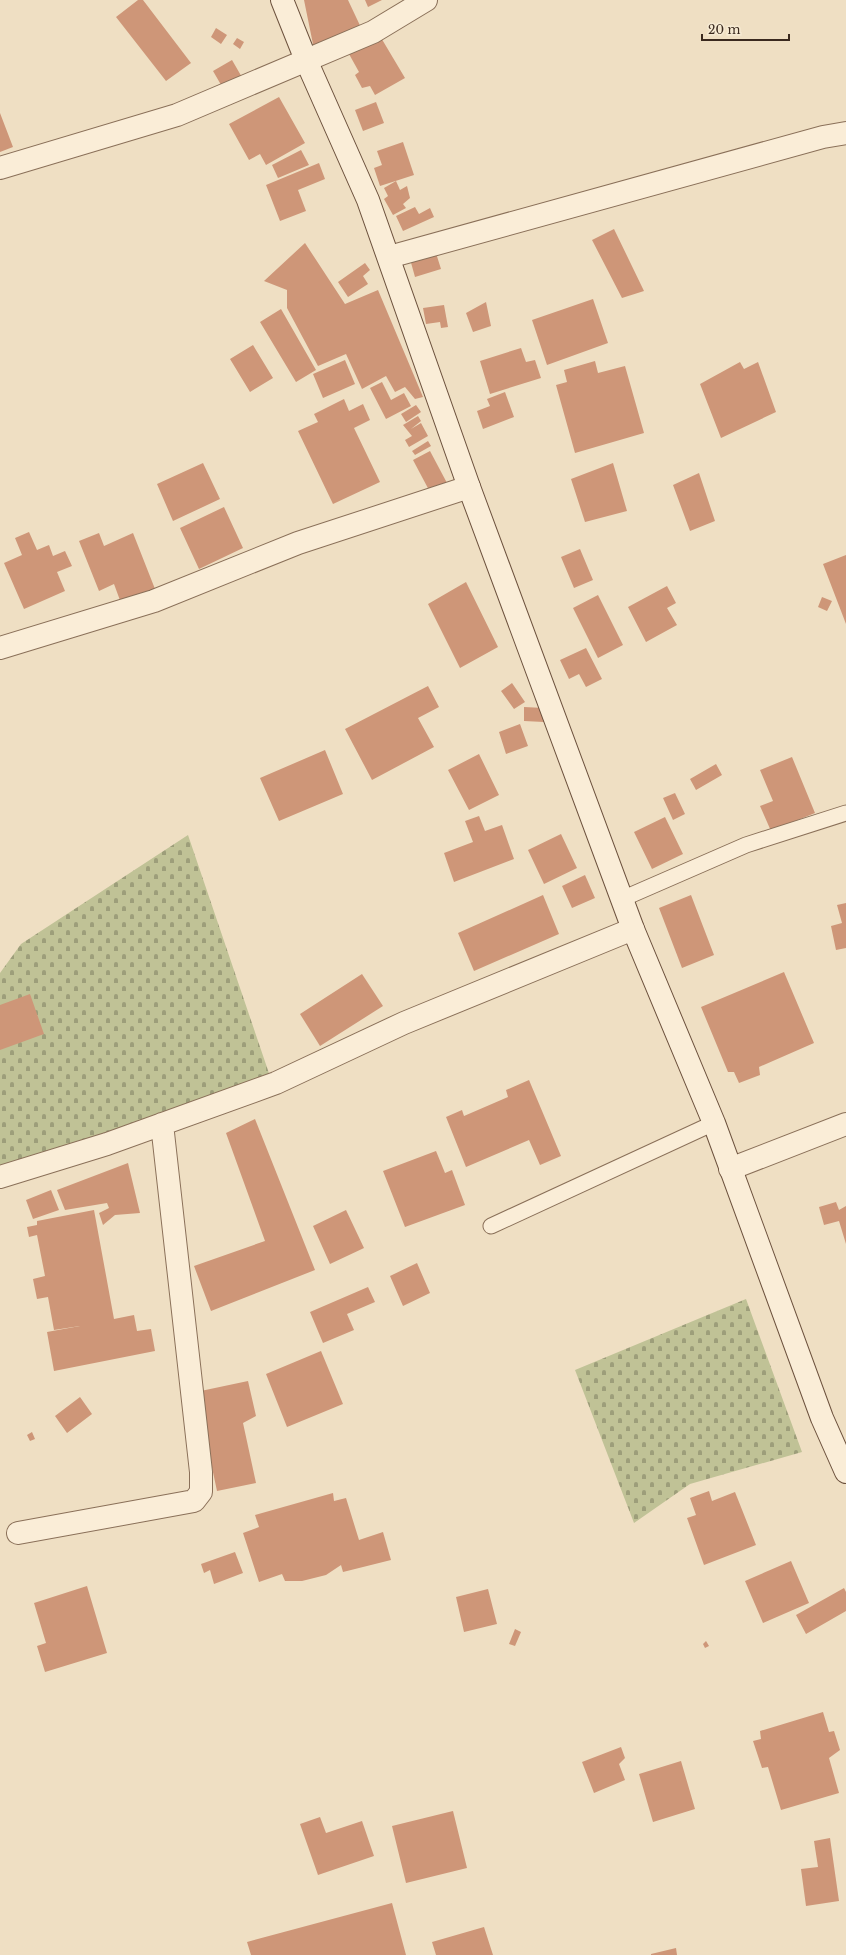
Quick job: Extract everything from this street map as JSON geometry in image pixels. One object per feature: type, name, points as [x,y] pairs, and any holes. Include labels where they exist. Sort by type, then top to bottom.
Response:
[{"type":"street","points":[[282,0],[306,60],[368,200],[390,257],[469,487],[633,929],[714,1123],[822,1418],[846,1472]]},
{"type":"street","points":[[0,168],[177,115],[373,32],[426,0]]},
{"type":"street","points":[[390,257],[823,137],[846,133]]},
{"type":"street","points":[[0,648],[154,601],[298,543],[469,487]]},
{"type":"street","points":[[0,1177],[107,1144],[276,1083],[404,1023],[633,929]]},
{"type":"street","points":[[18,1533],[194,1501],[201,1492],[201,1472],[162,1124]]},
{"type":"street","points":[[730,1169],[846,1124]]},
{"type":"lane","points":[[622,899],[746,845],[846,813]]},
{"type":"lane","points":[[491,1226],[714,1123]]},
{"type":"green space","points":[[188,835],[274,1088],[0,1185],[0,973],[21,944]]},
{"type":"green space","points":[[746,1299],[802,1452],[690,1484],[634,1523],[575,1370]]},
{"type":"building","points":[[138,0],[143,0],[191,63],[166,81],[116,17]]},
{"type":"building","points":[[304,0],[348,0],[364,34],[315,54]]},
{"type":"building","points":[[365,0],[382,0],[368,7]]},
{"type":"building","points":[[216,28],[227,35],[221,44],[211,37]]},
{"type":"building","points":[[380,36],[405,78],[375,95],[370,86],[362,88],[355,75],[359,72],[349,54]]},
{"type":"building","points":[[237,38],[244,42],[240,49],[233,44]]},
{"type":"building","points":[[232,60],[243,79],[224,90],[213,71]]},
{"type":"building","points":[[279,97],[305,143],[266,165],[260,154],[249,160],[229,124]]},
{"type":"building","points":[[376,102],[384,123],[363,131],[355,110]]},
{"type":"building","points":[[0,113],[13,147],[0,152]]},
{"type":"building","points":[[403,142],[414,175],[380,186],[374,168],[382,165],[377,151]]},
{"type":"building","points":[[301,150],[309,165],[278,178],[272,165]]},
{"type":"building","points":[[319,163],[325,179],[298,190],[306,211],[280,221],[266,185]]},
{"type":"building","points":[[396,181],[400,190],[407,186],[410,198],[403,204],[406,208],[393,215],[384,199],[388,196],[384,188]]},
{"type":"building","points":[[415,207],[419,214],[430,208],[434,217],[403,231],[396,216]]},
{"type":"building","points":[[614,229],[644,291],[622,298],[592,240]]},
{"type":"building","points":[[305,243],[345,304],[378,290],[423,397],[415,399],[405,387],[395,392],[386,376],[362,389],[346,354],[318,366],[287,308],[287,290],[264,281]]},
{"type":"building","points":[[435,250],[441,269],[415,277],[410,259]]},
{"type":"building","points":[[365,263],[370,270],[363,276],[368,284],[348,297],[338,282]]},
{"type":"building","points":[[593,299],[608,343],[547,365],[532,320]]},
{"type":"building","points":[[486,302],[491,326],[473,332],[466,313]]},
{"type":"building","points":[[444,305],[448,327],[441,328],[440,322],[426,324],[423,308]]},
{"type":"building","points":[[281,309],[316,370],[296,382],[260,322]]},
{"type":"building","points":[[253,345],[273,378],[250,392],[230,359]]},
{"type":"building","points":[[521,348],[526,362],[535,360],[541,378],[490,394],[480,361]]},
{"type":"building","points":[[345,360],[355,384],[323,398],[313,374]]},
{"type":"building","points":[[595,361],[598,373],[625,366],[644,433],[575,453],[556,385],[567,382],[564,370]]},
{"type":"building","points":[[740,362],[744,369],[758,362],[776,412],[721,438],[700,384]]},
{"type":"building","points":[[382,382],[391,400],[404,393],[411,406],[386,419],[370,388]]},
{"type":"building","points":[[505,392],[514,417],[483,429],[477,411],[490,406],[487,399]]},
{"type":"building","points":[[344,399],[349,411],[363,404],[370,420],[354,428],[380,482],[333,504],[298,431],[318,422],[314,414]]},
{"type":"building","points":[[416,405],[421,412],[406,422],[401,414]]},
{"type":"building","points":[[418,416],[421,421],[411,429],[421,423],[428,436],[409,447],[405,440],[412,436],[403,425]]},
{"type":"building","points":[[428,441],[431,446],[415,455],[412,451]]},
{"type":"building","points":[[430,451],[447,483],[430,492],[413,460]]},
{"type":"building","points":[[203,463],[220,499],[173,521],[157,484]]},
{"type":"building","points":[[613,463],[627,511],[585,522],[571,479]]},
{"type":"building","points":[[699,473],[715,521],[690,531],[673,485]]},
{"type":"building","points":[[224,507],[243,548],[199,569],[180,528]]},
{"type":"building","points":[[29,532],[37,550],[49,545],[53,556],[65,551],[72,566],[57,572],[65,591],[24,609],[4,563],[22,555],[15,538]]},
{"type":"building","points":[[99,533],[104,546],[133,533],[155,589],[121,603],[114,584],[99,591],[79,541]]},
{"type":"building","points":[[580,549],[593,580],[574,588],[561,557]]},
{"type":"building","points":[[846,555],[846,624],[823,564]]},
{"type":"building","points":[[466,582],[498,647],[460,668],[428,604]]},
{"type":"building","points":[[667,586],[676,603],[667,608],[677,625],[646,642],[628,607]]},
{"type":"building","points":[[598,595],[623,645],[598,658],[573,608]]},
{"type":"building","points":[[822,597],[832,601],[827,611],[818,607]]},
{"type":"building","points":[[586,648],[602,679],[586,687],[579,674],[569,679],[560,660]]},
{"type":"building","points":[[512,683],[525,702],[514,709],[501,691]]},
{"type":"building","points":[[428,686],[439,707],[418,718],[434,747],[372,780],[345,729]]},
{"type":"building","points":[[524,707],[544,708],[544,722],[524,721]]},
{"type":"building","points":[[520,724],[528,746],[506,754],[499,732]]},
{"type":"building","points":[[325,750],[343,794],[279,821],[260,778]]},
{"type":"building","points":[[479,754],[499,795],[469,810],[448,770]]},
{"type":"building","points":[[792,757],[815,813],[771,831],[760,806],[773,801],[760,770]]},
{"type":"building","points":[[716,764],[722,775],[696,790],[690,779]]},
{"type":"building","points":[[675,793],[685,814],[673,820],[663,798]]},
{"type":"building","points":[[479,816],[485,831],[502,825],[514,859],[454,882],[444,853],[473,842],[465,821]]},
{"type":"building","points":[[665,817],[683,854],[652,869],[634,832]]},
{"type":"building","points":[[561,834],[577,868],[544,884],[528,850]]},
{"type":"building","points":[[585,875],[595,898],[572,908],[562,886]]},
{"type":"building","points":[[543,895],[559,934],[474,971],[458,933]]},
{"type":"building","points":[[691,895],[714,955],[682,968],[659,908]]},
{"type":"building","points":[[846,903],[846,948],[836,950],[831,926],[842,923],[837,905]]},
{"type":"building","points":[[784,972],[814,1043],[759,1067],[760,1075],[739,1083],[734,1072],[728,1072],[701,1007]]},
{"type":"building","points":[[362,974],[383,1006],[320,1046],[300,1014]]},
{"type":"building","points":[[30,994],[44,1034],[0,1050],[0,1005]]},
{"type":"building","points":[[529,1080],[561,1156],[540,1165],[529,1140],[466,1167],[446,1117],[462,1110],[464,1116],[508,1097],[506,1090]]},
{"type":"building","points":[[255,1119],[315,1270],[211,1311],[194,1266],[265,1241],[226,1133]]},
{"type":"building","points":[[436,1151],[445,1173],[452,1170],[465,1205],[405,1227],[383,1171]]},
{"type":"building","points":[[128,1163],[140,1213],[115,1215],[103,1225],[99,1213],[109,1208],[107,1203],[65,1210],[57,1190]]},
{"type":"building","points":[[51,1190],[59,1210],[33,1219],[26,1200]]},
{"type":"building","points":[[836,1202],[839,1210],[846,1206],[846,1244],[839,1221],[824,1225],[819,1207]]},
{"type":"building","points":[[94,1210],[114,1319],[134,1315],[137,1331],[151,1329],[155,1351],[54,1371],[47,1332],[80,1326],[54,1330],[48,1297],[37,1299],[33,1279],[45,1276],[37,1235],[29,1237],[27,1227],[37,1225],[37,1221]]},
{"type":"building","points":[[346,1210],[364,1248],[330,1264],[313,1226]]},
{"type":"building","points":[[417,1263],[430,1293],[403,1306],[390,1276]]},
{"type":"building","points":[[368,1287],[375,1302],[347,1314],[354,1330],[323,1343],[310,1312]]},
{"type":"building","points":[[321,1351],[343,1404],[287,1427],[266,1374]]},
{"type":"building","points":[[248,1381],[256,1416],[243,1423],[256,1483],[217,1491],[196,1392]]},
{"type":"building","points":[[80,1397],[92,1414],[67,1433],[55,1416]]},
{"type":"building","points":[[32,1432],[35,1439],[30,1441],[27,1435]]},
{"type":"building","points":[[709,1491],[712,1501],[735,1492],[756,1545],[704,1565],[687,1518],[696,1515],[690,1498]]},
{"type":"building","points":[[333,1493],[334,1501],[346,1498],[359,1540],[383,1532],[391,1560],[343,1572],[341,1565],[326,1575],[302,1581],[285,1581],[282,1574],[259,1582],[243,1533],[259,1527],[255,1515]]},
{"type":"building","points":[[235,1552],[243,1573],[214,1584],[210,1570],[204,1573],[201,1564]]},
{"type":"building","points":[[791,1561],[809,1603],[763,1623],[745,1581]]},
{"type":"building","points":[[87,1586],[107,1653],[45,1672],[37,1646],[46,1643],[34,1603]]},
{"type":"building","points":[[844,1588],[846,1592],[846,1611],[806,1634],[796,1615]]},
{"type":"building","points":[[488,1589],[497,1624],[464,1632],[456,1597]]},
{"type":"building","points":[[515,1629],[521,1632],[515,1646],[509,1644]]},
{"type":"building","points":[[706,1641],[709,1646],[705,1648],[703,1644]]},
{"type":"building","points":[[823,1712],[829,1732],[834,1731],[840,1750],[829,1758],[839,1793],[781,1810],[768,1767],[762,1768],[753,1741],[761,1739],[760,1731]]},
{"type":"building","points":[[621,1747],[625,1758],[619,1764],[625,1780],[594,1793],[582,1762]]},
{"type":"building","points":[[681,1761],[695,1809],[653,1822],[639,1774]]},
{"type":"building","points":[[453,1811],[467,1868],[406,1883],[392,1826]]},
{"type":"building","points":[[320,1817],[326,1833],[362,1821],[374,1856],[318,1875],[300,1824]]},
{"type":"building","points":[[830,1838],[839,1901],[806,1906],[801,1869],[818,1867],[814,1841]]},
{"type":"building","points":[[392,1903],[406,1955],[251,1955],[247,1942]]},
{"type":"building","points":[[484,1927],[493,1955],[436,1955],[432,1942]]},
{"type":"building","points":[[676,1948],[677,1955],[651,1955],[651,1954]]}]
